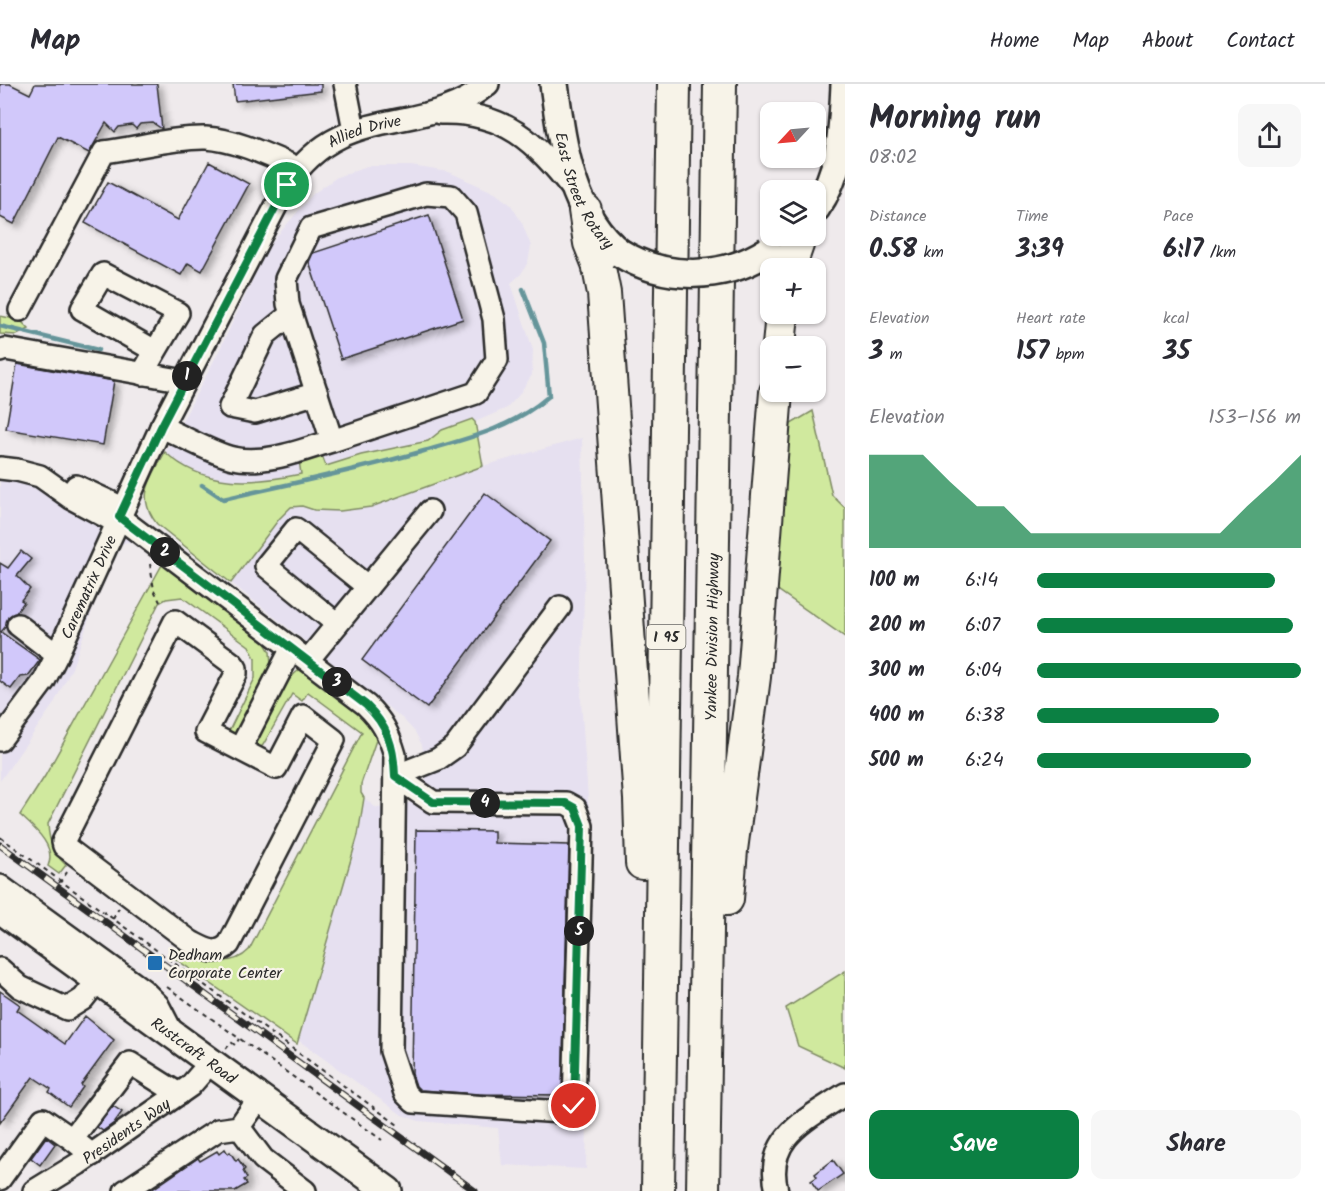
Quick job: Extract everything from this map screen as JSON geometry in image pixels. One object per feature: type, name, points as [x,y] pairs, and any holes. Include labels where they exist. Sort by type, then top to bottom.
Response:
[{"type":"highway","name":"I 95","points":[[658,1191],[674,84]]},
{"type":"highway","name":"Yankee Division Highway","points":[[703,1191],[720,84]]},
{"type":"highway","points":[[582,203],[604,293],[641,819],[641,944],[660,1052]]},
{"type":"highway","points":[[780,258],[791,246]]},
{"type":"highway","points":[[706,999],[728,895],[734,827],[753,697],[775,402]]},
{"type":"main road","name":"East Street Rotary","points":[[554,84],[565,149],[582,203],[603,238],[620,253],[656,269],[698,274],[731,269],[760,260]]},
{"type":"main road","points":[[826,191],[839,156],[843,131],[845,84]]},
{"type":"main road","points":[[826,203],[845,191]]},
{"type":"main road","name":"Rustcraft Road","points":[[0,909],[173,1034],[219,1055],[260,1097],[388,1191]]},
{"type":"street","points":[[345,84],[354,130]]},
{"type":"street","name":"Allied Drive","points":[[431,113],[469,97],[488,84]]},
{"type":"street","name":"Allied Drive","points":[[119,516],[161,427],[287,185],[298,168],[331,141],[354,130],[382,122],[431,113],[457,112],[475,115],[507,126],[534,144],[582,203]]},
{"type":"street","points":[[20,310],[105,152],[205,138],[249,148],[298,168]]},
{"type":"street","points":[[161,427],[232,458],[250,459],[285,455],[332,441],[476,393],[497,360],[494,319],[466,213],[451,196],[426,194],[311,228],[286,279],[288,304],[332,441]]},
{"type":"street","points":[[291,314],[265,335],[230,407],[255,412],[317,393]]},
{"type":"street","points":[[0,351],[185,381]]},
{"type":"street","points":[[142,374],[155,351]]},
{"type":"street","points":[[0,468],[30,472],[49,481],[70,483],[119,516],[378,716],[390,740],[394,755],[391,1051],[405,1093],[414,1102],[561,1112],[574,1106],[582,826],[575,808],[566,803],[433,802],[395,776]]},
{"type":"street","points":[[240,749],[300,654],[337,624],[430,511]]},
{"type":"street","name":"Carematrix Drive","points":[[0,740],[44,681],[119,516]]},
{"type":"street","points":[[337,624],[266,566],[290,536],[296,529],[368,587]]},
{"type":"street","points":[[395,776],[438,759],[455,747],[560,607]]},
{"type":"street","points":[[175,621],[236,668],[236,674],[206,732],[240,749],[276,768],[303,716],[334,740],[229,944],[219,952],[210,952],[190,942],[67,850],[63,842],[175,621]]},
{"type":"street","points":[[18,625],[57,655]]},
{"type":"street","points":[[0,886],[143,990],[158,1005],[173,1034]]},
{"type":"street","points":[[0,969],[20,987],[67,1009],[83,999],[98,980]]},
{"type":"street","name":"Presidents Way","points":[[34,1191],[92,1155],[190,1086],[219,1055]]},
{"type":"street","points":[[72,1139],[130,1064],[179,1094]]},
{"type":"street","points":[[777,1191],[774,1169],[779,1147],[786,1136],[845,1094]]},
{"type":"street","points":[[125,1191],[218,1130],[238,1127],[260,1097]]},
{"type":"street","points":[[0,1179],[44,1119],[92,1155]]},
{"type":"street","points":[[238,1127],[263,1159],[305,1191]]},
{"type":"path","points":[[147,555],[154,590],[160,602]]},
{"type":"path","points":[[0,837],[398,1125]]},
{"type":"path","points":[[60,882],[71,867]]},
{"type":"path","points":[[113,919],[121,906]]},
{"type":"path","points":[[163,984],[382,1140]]},
{"type":"path","points":[[219,1055],[231,1042],[235,1045],[239,1039]]},
{"type":"shaded area","points":[[367,166],[411,166],[449,172],[495,193],[511,205],[522,223],[531,246],[528,262],[521,274],[511,283],[533,350],[532,375],[507,408],[475,422],[483,466],[582,438],[585,559],[581,700],[592,855],[586,1169],[502,1165],[498,1128],[419,1121],[402,1115],[298,1040],[358,835],[364,798],[375,807],[383,808],[399,807],[414,801],[425,787],[427,774],[422,745],[415,732],[403,719],[157,524],[150,516],[145,502],[148,486],[217,355],[267,250],[313,194],[337,177]]},
{"type":"shaded area","points":[[0,477],[27,482],[137,543],[122,544],[111,556],[72,668],[53,705],[0,781]]},
{"type":"green space","points":[[0,316],[20,320],[29,329],[17,335],[0,334]]},
{"type":"green space","points":[[813,411],[832,495],[845,508],[845,637],[775,588],[779,515],[791,424]]},
{"type":"green space","points":[[472,419],[475,422],[483,466],[371,507],[340,511],[314,510],[302,506],[291,507],[279,519],[231,583],[157,524],[147,505],[146,496],[151,479],[165,452],[180,464],[213,477],[247,481],[265,480],[301,474],[299,460],[321,453],[326,466],[361,455],[428,441],[442,430]]},
{"type":"green space","points":[[163,563],[262,638],[270,652],[271,664],[238,730],[232,736],[229,731],[255,678],[255,658],[249,646],[182,597],[166,599],[159,603],[48,824],[52,847],[66,865],[59,874],[48,866],[50,859],[47,844],[20,815],[45,776]]},
{"type":"green space","points":[[300,669],[305,669],[366,717],[372,726],[376,740],[361,784],[361,793],[364,798],[358,835],[297,1044],[173,957],[181,948],[206,959],[225,961],[242,956],[249,950],[362,732],[308,692],[302,701],[292,694],[263,745],[260,748],[253,746],[278,695]]},
{"type":"green space","points":[[845,971],[845,1068],[798,1046],[786,1008]]},
{"type":"building","points":[[0,84],[10,84],[30,94],[35,84],[157,84],[162,129],[153,123],[140,124],[136,129],[132,125],[119,127],[115,132],[106,123],[89,153],[58,137],[14,224],[0,217]]},
{"type":"building","points":[[233,84],[321,84],[321,91],[235,101]]},
{"type":"building","points":[[209,162],[249,184],[202,271],[188,263],[181,275],[85,223],[108,182],[178,220]]},
{"type":"building","points":[[429,215],[463,319],[341,359],[309,262],[313,253]]},
{"type":"building","points":[[17,364],[114,381],[103,445],[6,429]]},
{"type":"building","points":[[485,493],[550,541],[427,708],[362,660]]},
{"type":"building","points":[[21,551],[31,559],[17,576],[30,589],[21,600],[24,602],[16,613],[8,617],[6,626],[1,632],[40,660],[28,676],[20,677],[11,689],[0,681],[0,563],[8,568]]},
{"type":"building","points":[[416,830],[494,831],[494,843],[569,845],[562,1095],[479,1094],[420,1090],[416,1086],[412,1074]]},
{"type":"building","points":[[0,991],[20,1005],[17,1010],[65,1044],[85,1016],[114,1040],[81,1085],[83,1087],[69,1107],[49,1092],[51,1089],[33,1077],[0,1123]]},
{"type":"building","points":[[113,1106],[122,1112],[114,1123],[103,1131],[97,1127]]},
{"type":"building","points":[[46,1137],[55,1144],[40,1165],[31,1158]]},
{"type":"building","points":[[225,1149],[236,1161],[238,1159],[245,1169],[243,1171],[247,1178],[244,1180],[247,1184],[235,1191],[150,1191],[198,1158],[200,1161],[217,1151],[219,1154]]},
{"type":"building","points":[[833,1160],[843,1174],[818,1191],[811,1181],[817,1177],[815,1174]]},
{"type":"waterway","points":[[202,485],[223,499],[349,471],[490,431],[535,407],[549,396],[544,343],[523,289]]},
{"type":"waterway","points":[[0,326],[98,350]]},
{"type":"railway","points":[[0,845],[475,1191]]},
{"type":"place","name":"Dedham Corporate Center","points":[[155,963]]},
{"type":"route","points":[[287,185],[161,427],[119,517],[366,705],[378,716],[390,740],[394,755],[395,776],[433,802],[566,803],[575,808],[582,826],[574,1106]]}]
